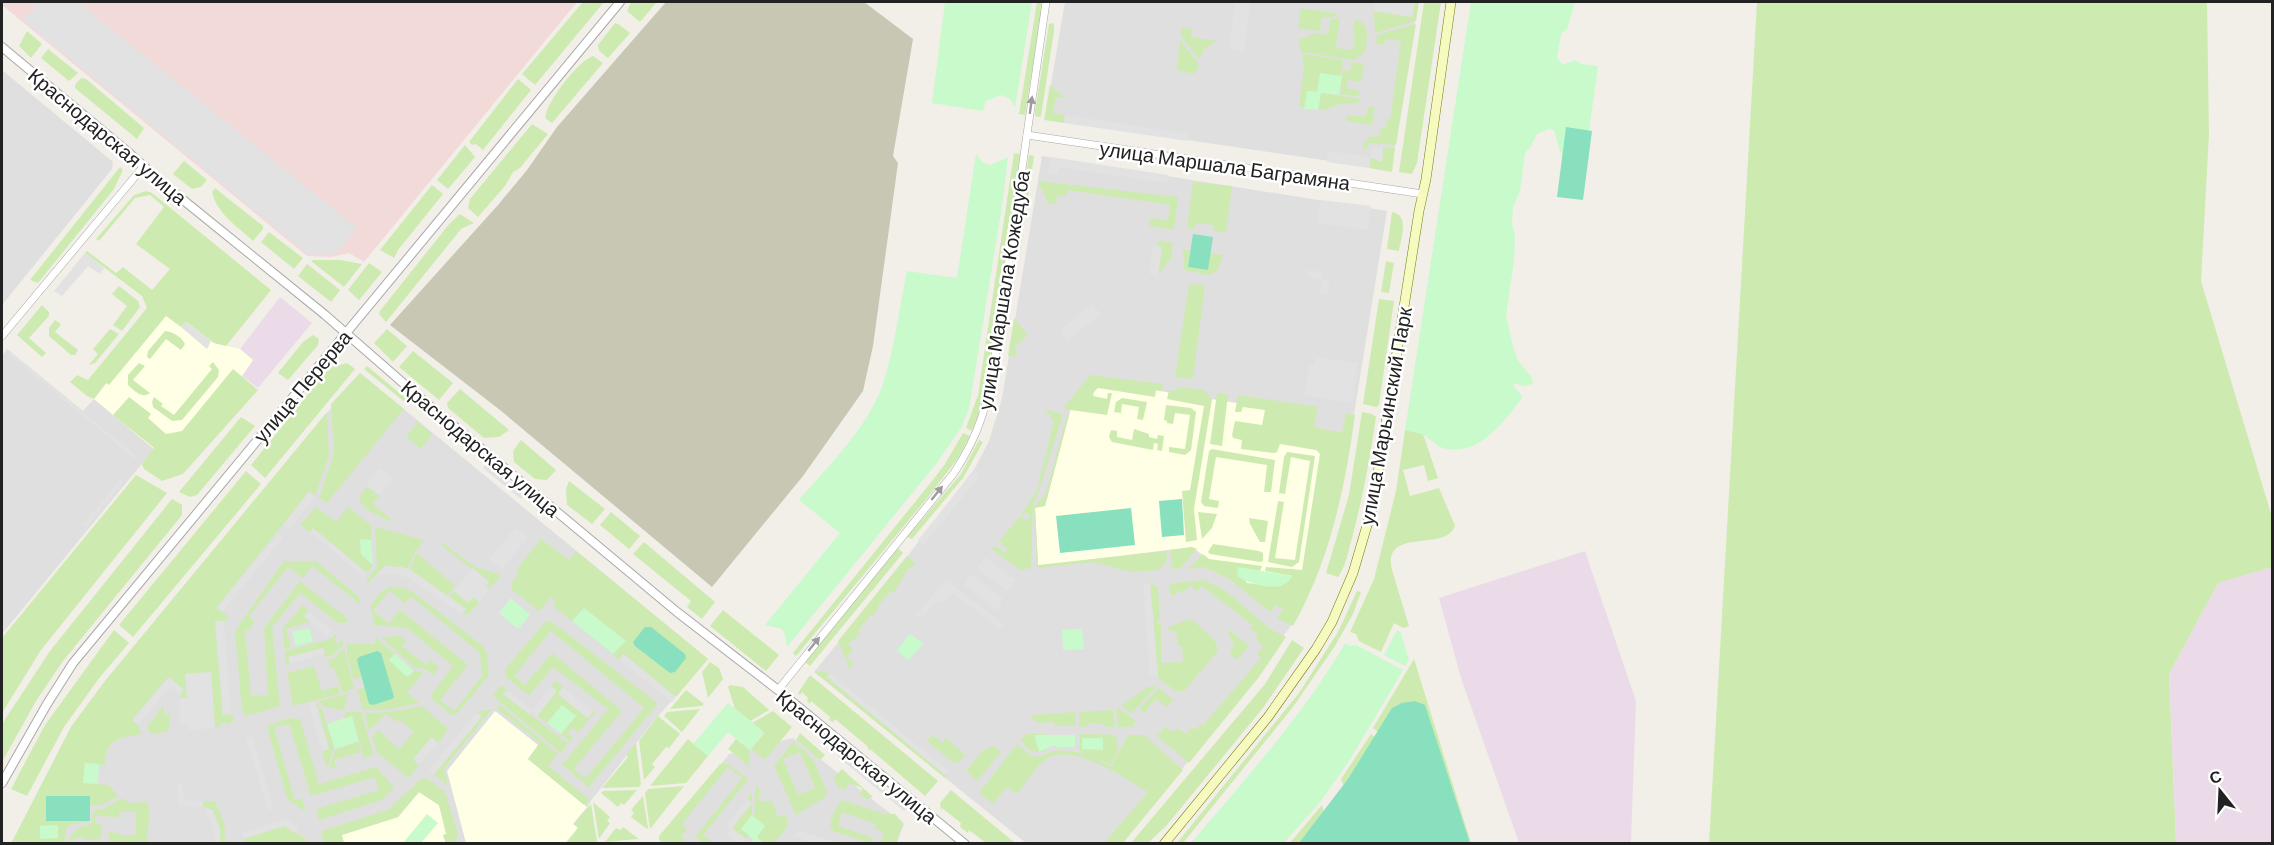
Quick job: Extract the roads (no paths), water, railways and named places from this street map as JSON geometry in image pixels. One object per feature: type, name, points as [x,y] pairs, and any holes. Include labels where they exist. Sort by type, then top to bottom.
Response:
[{"type":"main road","name":"улица Марьинский Парк","points":[[1164,843],[1268,717],[1316,649],[1332,622],[1353,573],[1373,505],[1451,2]]},
{"type":"street","name":"улица Перерва","points":[[2,783],[73,663],[620,2]]},
{"type":"street","name":"улица Маршала Кожедуба","points":[[777,690],[954,473],[977,433],[987,405],[995,357],[1046,2]]},
{"type":"street","name":"Краснодарская улица","points":[[2,47],[677,612],[965,843]]},
{"type":"street","name":"улица Маршала Баграмяна","points":[[1027,135],[1423,194]]},
{"type":"street","points":[[2,336],[143,167]]}]
